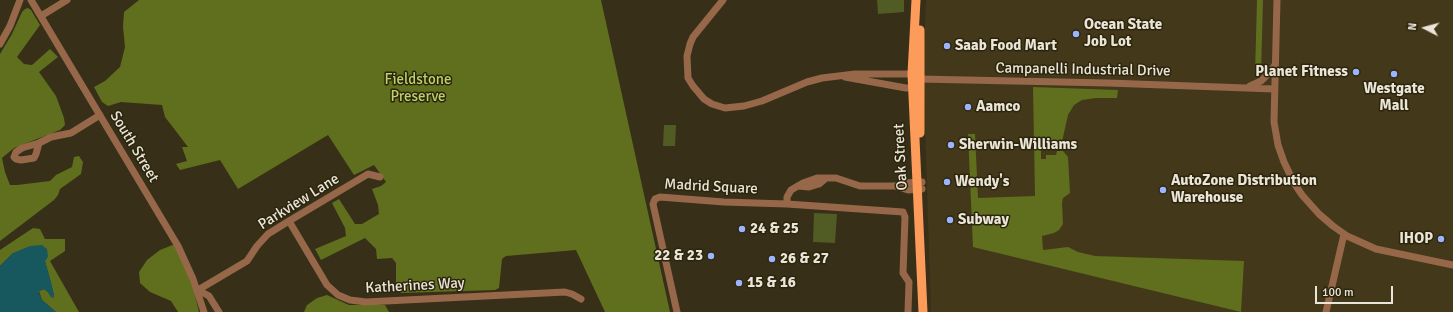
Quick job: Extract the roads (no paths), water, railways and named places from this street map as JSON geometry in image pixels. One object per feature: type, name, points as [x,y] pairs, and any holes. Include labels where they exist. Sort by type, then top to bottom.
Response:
[{"type":"main road","name":"Oak Street","points":[[916,0],[915,76],[923,312]]},
{"type":"main road","name":"Oak Street","points":[[922,0],[915,76],[912,88],[928,312]]},
{"type":"street","points":[[0,44],[10,26],[20,0]]},
{"type":"street","name":"South Street","points":[[31,0],[178,246],[198,290],[204,312]]},
{"type":"street","points":[[41,16],[67,0]]},
{"type":"street","name":"Campanelli Industrial Drive","points":[[723,0],[697,31],[692,40],[688,49],[687,66],[688,78],[695,90],[704,99],[725,108],[744,106],[762,101],[807,82],[822,78],[855,74],[1274,88]]},
{"type":"street","points":[[1277,0],[1273,114],[1278,145],[1288,172],[1294,183],[1309,203],[1328,222],[1344,234],[1376,249],[1453,265]]},
{"type":"street","name":"Campanelli Industrial Drive","points":[[1247,87],[1261,81],[1272,71],[1275,65]]},
{"type":"street","points":[[843,76],[890,86],[912,88]]},
{"type":"street","points":[[39,143],[51,137],[71,133],[100,115]]},
{"type":"street","name":"Parkview Lane","points":[[198,290],[247,261],[257,246],[268,234],[368,174],[380,177]]},
{"type":"street","points":[[787,204],[789,193],[795,187],[808,180],[818,178],[836,178],[860,186],[895,186],[904,183],[919,186]]},
{"type":"street","name":"Madrid Square","points":[[677,312],[653,204],[655,199],[660,197],[724,202],[787,204],[899,212],[904,214],[903,273],[909,282],[908,312]]},
{"type":"street","name":"Katherines Way","points":[[290,221],[327,285],[338,295],[350,300],[374,302],[564,292],[581,299]]},
{"type":"street","points":[[1326,312],[1344,234]]},
{"type":"street","points":[[198,290],[209,296],[219,312]]},
{"type":"water","points":[[42,245],[47,249],[48,257],[45,261],[54,298],[51,297],[44,289],[39,291],[39,293],[42,300],[56,312],[0,312],[0,266],[13,253],[30,246]]},
{"type":"place","name":"Ocean State Job Lot","points":[[1076,34]]},
{"type":"place","name":"Saab Food Mart","points":[[947,46]]},
{"type":"place","name":"Planet Fitness","points":[[1356,72]]},
{"type":"place","name":"Westgate Mall","points":[[1394,74]]},
{"type":"place","name":"Aamco","points":[[968,107]]},
{"type":"place","name":"Sherwin-Williams","points":[[951,145]]},
{"type":"place","name":"Wendy's","points":[[947,182]]},
{"type":"place","name":"AutoZone Distribution Warehouse","points":[[1163,190]]},
{"type":"place","name":"Subway","points":[[950,220]]},
{"type":"place","name":"24 & 25","points":[[742,229]]},
{"type":"place","name":"IHOP","points":[[1441,239]]},
{"type":"place","name":"22 & 23","points":[[711,256]]},
{"type":"place","name":"26 & 27","points":[[772,259]]},
{"type":"place","name":"15 & 16","points":[[739,283]]},
{"type":"park label","name":"Fieldstone Preserve","points":[[418,88]]}]
